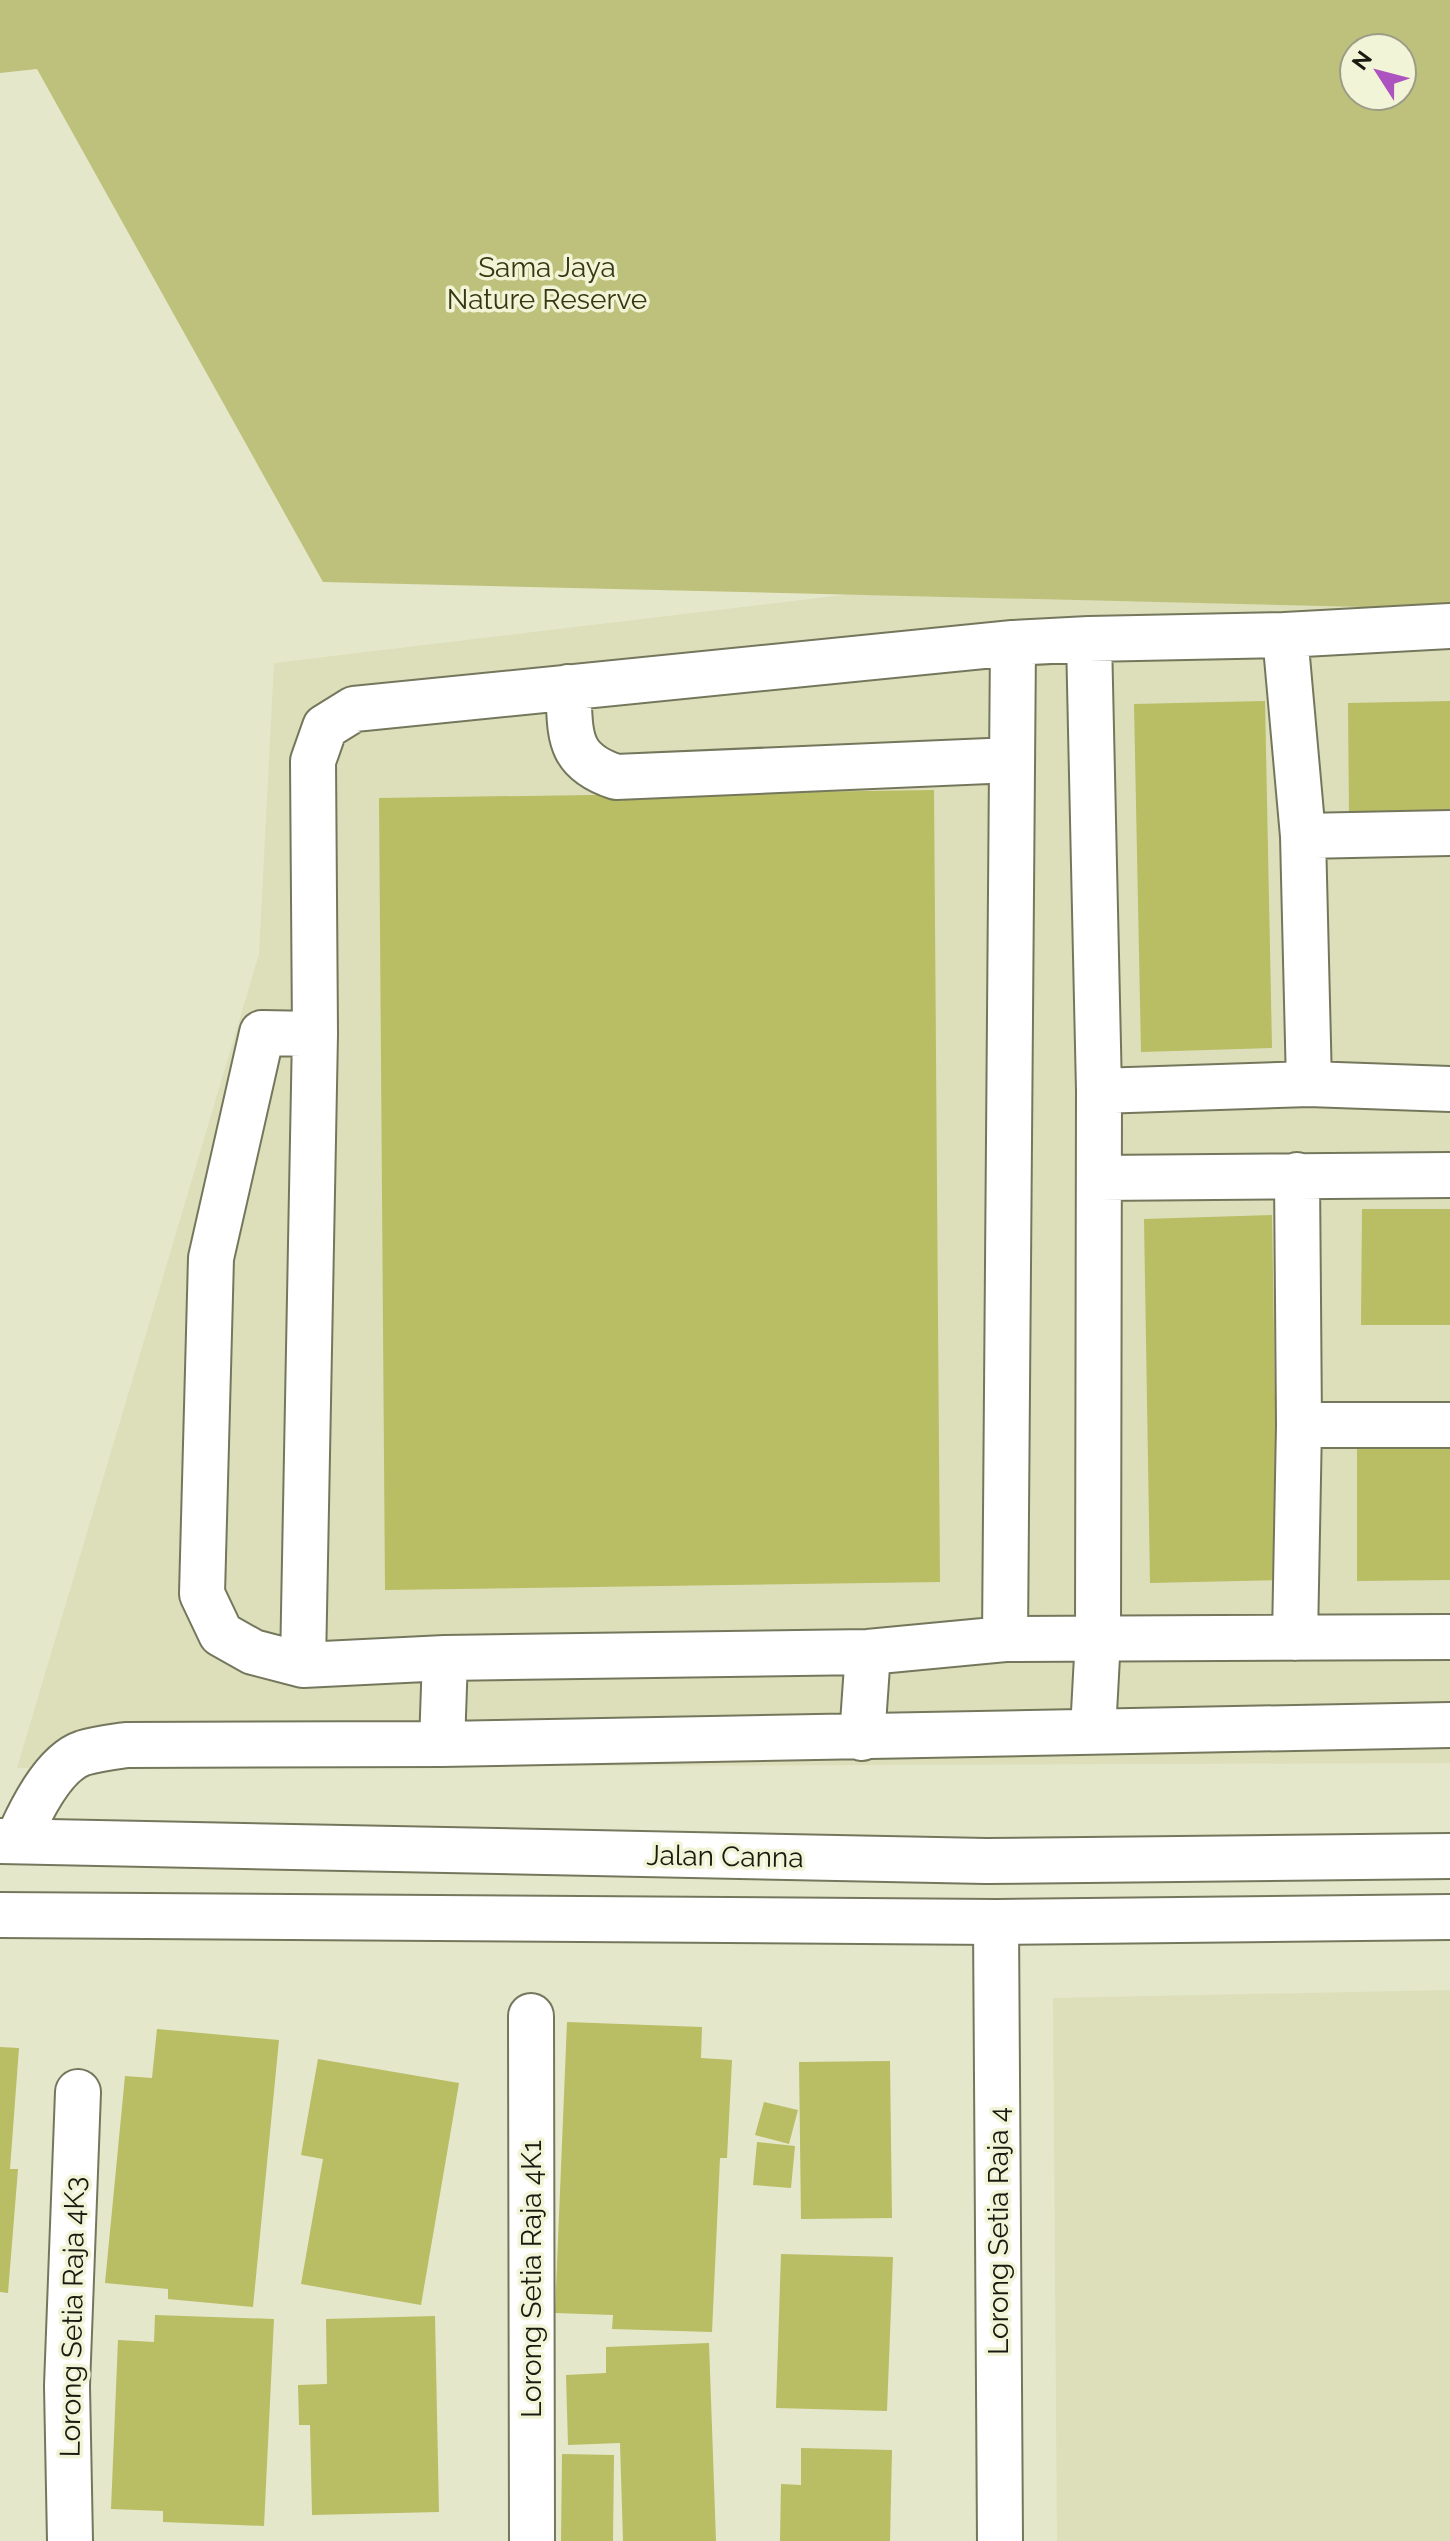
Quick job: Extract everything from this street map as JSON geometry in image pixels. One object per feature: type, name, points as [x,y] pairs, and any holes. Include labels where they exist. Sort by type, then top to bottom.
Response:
[{"type":"main road","points":[[303,1665],[315,1034],[313,761],[325,727],[354,709],[1013,643],[1285,635],[1450,626]]},
{"type":"main road","points":[[1285,635],[1303,836],[1309,1084]]},
{"type":"main road","points":[[1089,639],[1099,1091],[1098,1638],[1093,1731]]},
{"type":"main road","points":[[1005,1639],[1013,643]]},
{"type":"main road","points":[[568,687],[573,743],[583,759],[597,770],[616,777],[1012,760]]},
{"type":"main road","points":[[1303,836],[1450,833]]},
{"type":"main road","points":[[315,1034],[262,1033],[211,1258],[202,1594],[221,1634],[253,1652],[303,1665],[445,1658],[868,1652],[1005,1639],[1450,1637]]},
{"type":"main road","points":[[1099,1091],[1309,1084],[1450,1089]]},
{"type":"main road","points":[[1295,1638],[1299,1425],[1297,1175]]},
{"type":"main road","points":[[1099,1178],[1450,1175]]},
{"type":"main road","points":[[1299,1425],[1450,1425]]},
{"type":"main road","points":[[862,1738],[868,1652]]},
{"type":"main road","points":[[442,1744],[445,1658]]},
{"type":"main road","points":[[9,1841],[55,1775],[80,1754],[126,1745],[862,1738],[1450,1725]]},
{"type":"main road","name":"Jalan Canna","points":[[9,1841],[986,1861],[1450,1856]]},
{"type":"main road","points":[[0,1915],[996,1922],[1450,1917]]},
{"type":"main road","name":"Lorong Setia Raja 4","points":[[996,1922],[1000,2541]]},
{"type":"main road","name":"Lorong Setia Raja 4K1","points":[[531,2016],[532,2541]]},
{"type":"main road","name":"Lorong Setia Raja 4K3","points":[[70,2541],[67,2386],[78,2092]]},
{"type":"shaded area","points":[[1450,533],[1450,1763],[17,1768],[259,954],[274,663],[1060,569]]},
{"type":"shaded area","points":[[1450,1990],[1450,2541],[1057,2541],[1053,1998]]},
{"type":"green space","name":"Sama Jaya Nature Reserve","points":[[0,0],[1450,0],[1450,609],[323,582],[37,69],[0,73]]},
{"type":"building","points":[[1265,701],[1272,1048],[1141,1052],[1134,704]]},
{"type":"building","points":[[1450,701],[1450,815],[1349,817],[1348,703]]},
{"type":"building","points":[[934,790],[940,1582],[385,1590],[379,798]]},
{"type":"building","points":[[1362,1209],[1450,1209],[1450,1325],[1361,1325]]},
{"type":"building","points":[[1272,1215],[1278,1580],[1150,1583],[1144,1219]]},
{"type":"building","points":[[1450,1448],[1450,1580],[1357,1581],[1357,1449]]},
{"type":"building","points":[[567,2022],[702,2027],[701,2058],[732,2060],[727,2158],[720,2158],[712,2332],[612,2329],[613,2315],[555,2313]]},
{"type":"building","points":[[157,2029],[279,2040],[253,2307],[168,2299],[168,2289],[105,2283],[125,2076],[152,2078]]},
{"type":"building","points":[[0,2047],[19,2048],[10,2169],[18,2169],[8,2293],[0,2292]]},
{"type":"building","points":[[318,2059],[459,2083],[421,2305],[301,2284],[323,2159],[301,2155]]},
{"type":"building","points":[[890,2061],[892,2218],[801,2219],[799,2062]]},
{"type":"building","points":[[764,2102],[798,2110],[789,2144],[755,2135]]},
{"type":"building","points":[[757,2142],[795,2146],[791,2188],[753,2185]]},
{"type":"building","points":[[781,2254],[893,2257],[887,2411],[776,2408]]},
{"type":"building","points":[[155,2315],[274,2319],[264,2526],[163,2522],[163,2511],[111,2509],[118,2340],[154,2342]]},
{"type":"building","points":[[435,2316],[439,2512],[312,2515],[310,2425],[299,2425],[298,2385],[327,2384],[326,2319]]},
{"type":"building","points":[[709,2343],[716,2541],[623,2541],[620,2443],[568,2445],[566,2375],[606,2373],[606,2347]]},
{"type":"building","points":[[801,2448],[892,2450],[890,2541],[780,2541],[781,2484],[801,2485]]},
{"type":"building","points":[[562,2454],[614,2455],[613,2541],[561,2541]]}]
